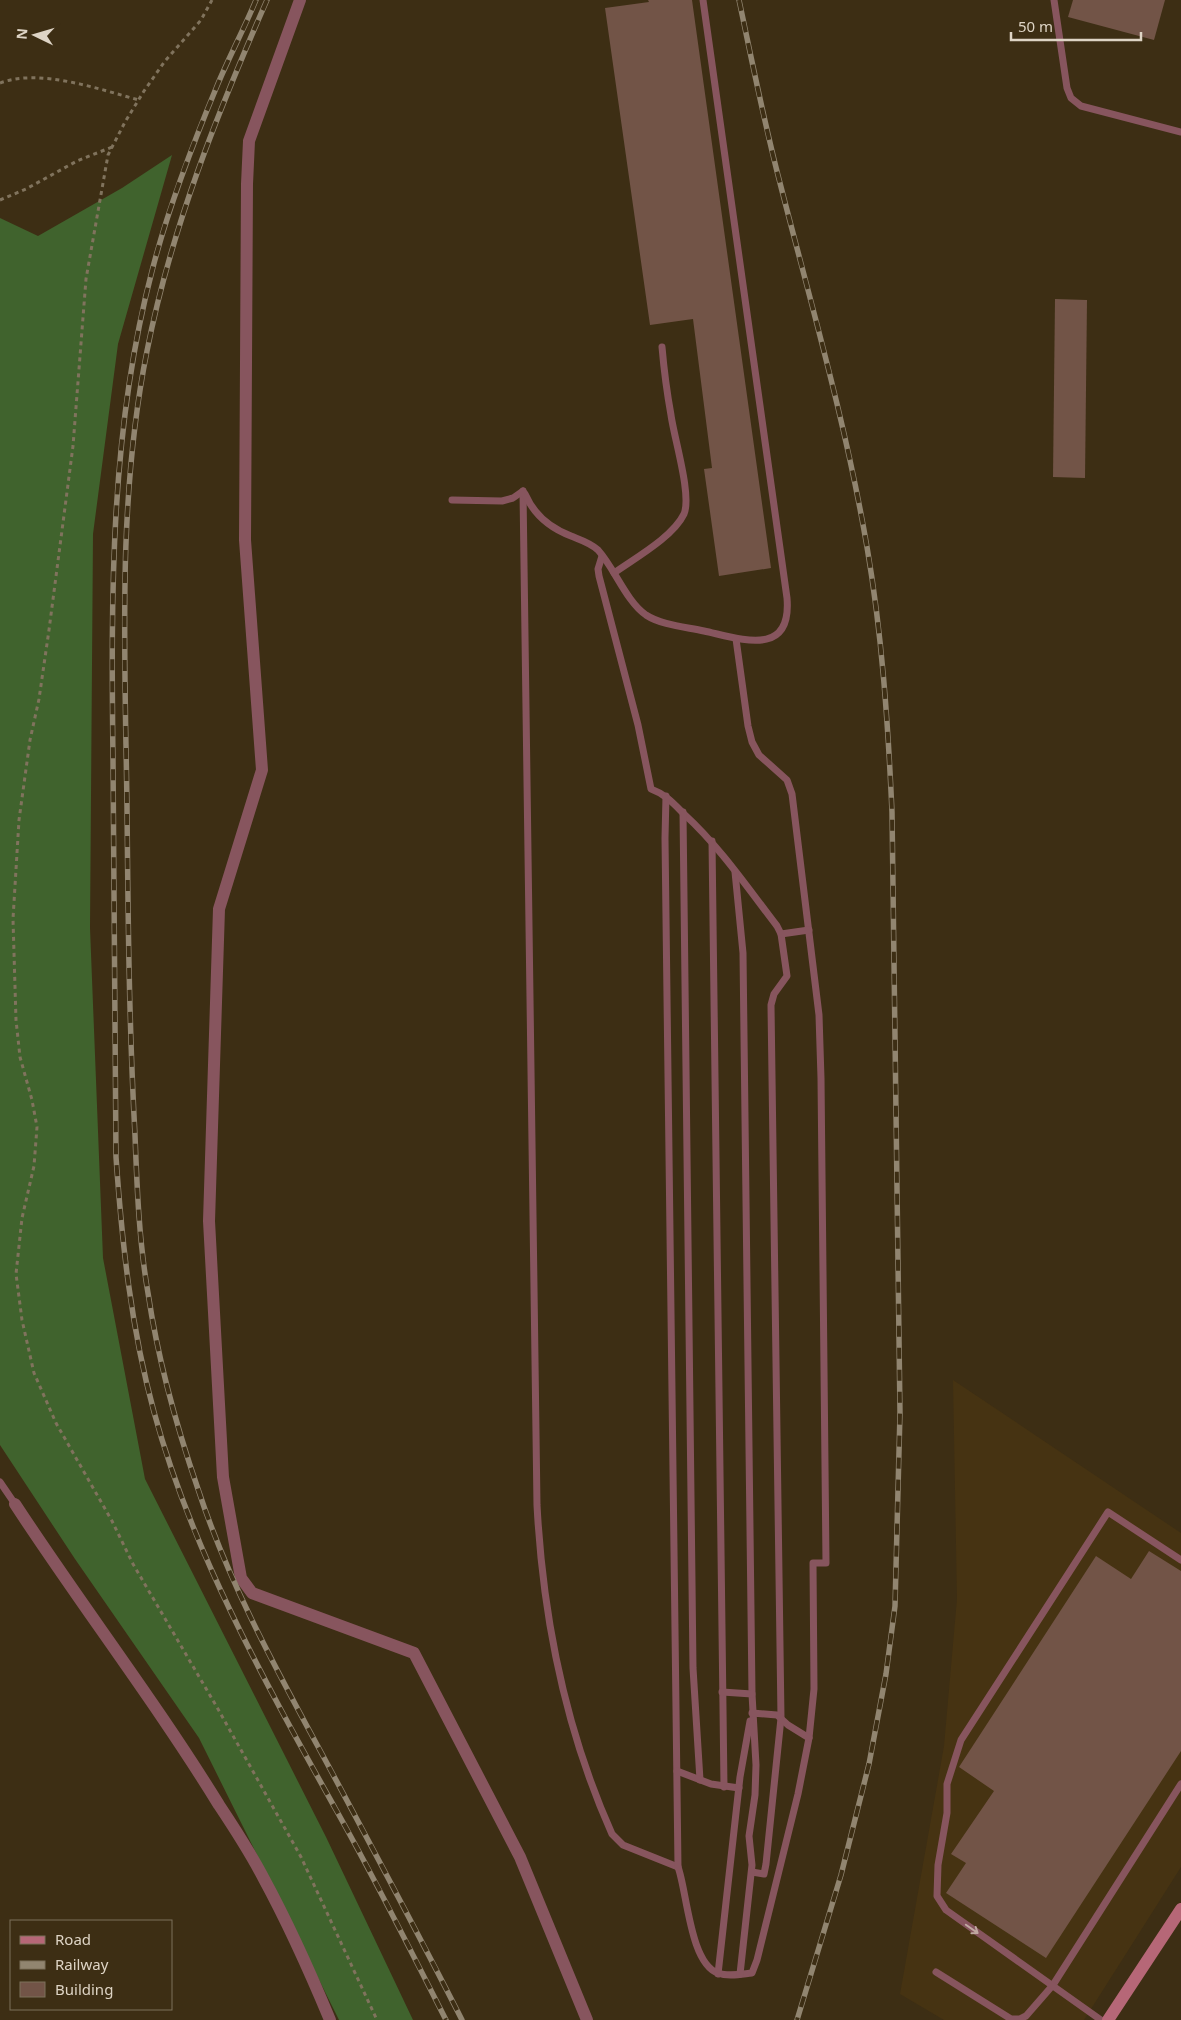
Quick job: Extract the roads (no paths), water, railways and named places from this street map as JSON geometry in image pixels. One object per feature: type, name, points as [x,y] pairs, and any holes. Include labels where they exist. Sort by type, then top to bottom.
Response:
[{"type":"main road","points":[[1108,2020],[1181,1909]]},
{"type":"street","points":[[300,0],[249,141],[247,184],[245,540],[262,770],[220,909],[209,1221],[223,1477],[241,1578],[252,1593],[414,1653],[520,1857],[586,2020]]},
{"type":"street","points":[[15,1504],[66,1582],[127,1664],[189,1756],[241,1840],[264,1879],[297,1945],[330,2020]]},
{"type":"lane","points":[[523,491],[534,512],[545,522],[565,534],[589,543],[602,556],[634,603],[645,614],[736,639],[759,641],[774,635],[784,625],[787,604],[703,0]]},
{"type":"lane","points":[[1054,0],[1067,88],[1071,98],[1081,106],[1181,132]]},
{"type":"lane","points":[[614,573],[652,546],[679,522],[686,506],[686,490],[671,418],[662,347]]},
{"type":"lane","points":[[452,500],[502,501],[513,498],[523,491]]},
{"type":"lane","points":[[523,491],[537,1505],[543,1585],[555,1661],[569,1716],[612,1834],[623,1845],[678,1867]]},
{"type":"lane","points":[[602,556],[598,576],[638,726],[651,790],[666,796],[712,841],[735,869],[781,934],[787,976],[774,994],[772,1005],[781,1718],[766,1864],[764,1874],[752,1872]]},
{"type":"lane","points":[[666,796],[678,1867],[695,1940],[702,1957],[714,1972],[718,1974],[740,1974],[752,1973],[758,1960],[798,1794],[809,1738],[814,1689],[813,1563],[826,1564],[819,1015],[792,794],[787,780],[759,755],[752,742],[736,639]]},
{"type":"lane","points":[[683,812],[693,1668],[700,1780]]},
{"type":"lane","points":[[712,841],[724,1787]]},
{"type":"lane","points":[[735,869],[743,953],[752,1713],[756,1765],[749,1836],[752,1872],[740,1974]]},
{"type":"lane","points":[[781,934],[809,930]]},
{"type":"lane","points":[[0,1482],[15,1504]]},
{"type":"lane","points":[[1101,2020],[946,1910],[937,1896],[938,1865],[947,1812],[948,1784],[961,1740],[1108,1512],[1181,1560]]},
{"type":"lane","points":[[722,1692],[752,1694]]},
{"type":"lane","points":[[718,1974],[744,1747],[752,1713]]},
{"type":"lane","points":[[752,1713],[773,1714],[809,1738]]},
{"type":"lane","points":[[677,1771],[724,1787],[740,1788]]},
{"type":"lane","points":[[936,1972],[1011,2019],[1020,2019],[1026,2016],[1052,1985],[1181,1784]]},
{"type":"railway","points":[[256,0],[199,131],[181,177],[158,247],[138,331],[121,453],[113,575],[112,637],[116,1157],[121,1221],[133,1317],[146,1380],[170,1464],[188,1515],[232,1615],[257,1664],[364,1860],[446,2020]]},
{"type":"railway","points":[[267,0],[213,129],[182,216],[157,306],[147,351],[137,407],[131,464],[125,578],[125,692],[130,1012],[140,1234],[152,1318],[168,1392],[198,1489],[225,1561],[274,1665],[462,2020]]},
{"type":"railway","points":[[739,0],[780,183],[827,364],[859,501],[872,580],[880,646],[892,812],[900,1413],[895,1606],[886,1674],[869,1764],[841,1875],[797,2020]]}]
